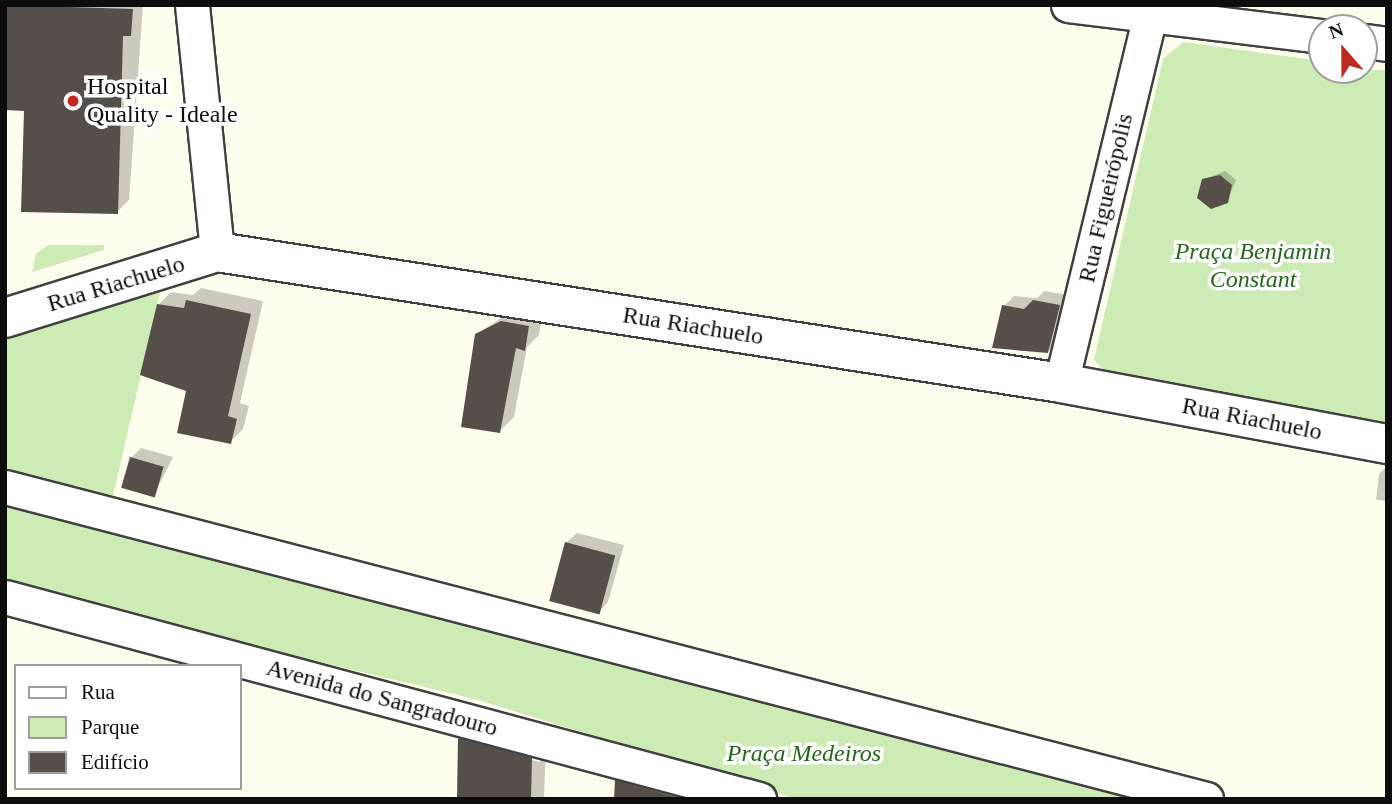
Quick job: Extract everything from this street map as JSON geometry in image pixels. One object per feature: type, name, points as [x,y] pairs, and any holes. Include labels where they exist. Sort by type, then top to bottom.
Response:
[{"type":"street","points":[[192,5],[217,252]]},
{"type":"street","points":[[1068,5],[1308,34]]},
{"type":"street","name":"Rua Figueirópolis","points":[[1061,383],[1150,14]]},
{"type":"street","name":"Rua Riachuelo","points":[[5,318],[217,252],[1061,383],[1387,444]]},
{"type":"street","points":[[5,487],[1206,799]]},
{"type":"street","name":"Avenida do Sangradouro","points":[[5,597],[759,799]]},
{"type":"green space","name":"Praça Benjamin Constant","points":[[1183,42],[1308,59],[1308,84],[1378,84],[1378,70],[1387,70],[1387,422],[1111,379],[1094,360],[1163,59]]},
{"type":"green space","points":[[48,245],[104,245],[104,250],[32,272],[36,254]]},
{"type":"green space","points":[[161,288],[112,500],[5,472],[5,338]]},
{"type":"green space","name":"Praça Medeiros","points":[[5,498],[1151,799],[797,799],[475,699],[5,587]]},
{"type":"building","name":"Hospital Quality - Ideale","points":[[5,5],[133,9],[131,36],[123,36],[118,214],[21,212],[24,111],[5,110]]},
{"type":"building","points":[[1220,175],[1232,185],[1228,203],[1211,209],[1197,198],[1202,179]]},
{"type":"building","points":[[186,300],[251,314],[228,416],[237,419],[231,444],[177,433],[186,391],[140,375],[157,304],[184,308]]},
{"type":"building","points":[[1033,300],[1060,305],[1048,353],[992,348],[1002,305],[1024,309]]},
{"type":"building","points":[[501,321],[529,326],[525,351],[516,348],[500,433],[461,427],[475,334]]},
{"type":"building","points":[[130,457],[164,467],[155,497],[121,488]]},
{"type":"building","points":[[565,542],[615,555],[599,614],[549,601]]},
{"type":"building","points":[[458,738],[532,758],[531,799],[457,799]]},
{"type":"building","points":[[615,780],[680,798],[680,799],[614,799]]},
{"type":"place","name":"Hospital Quality - Ideale","points":[[73,101]]}]
